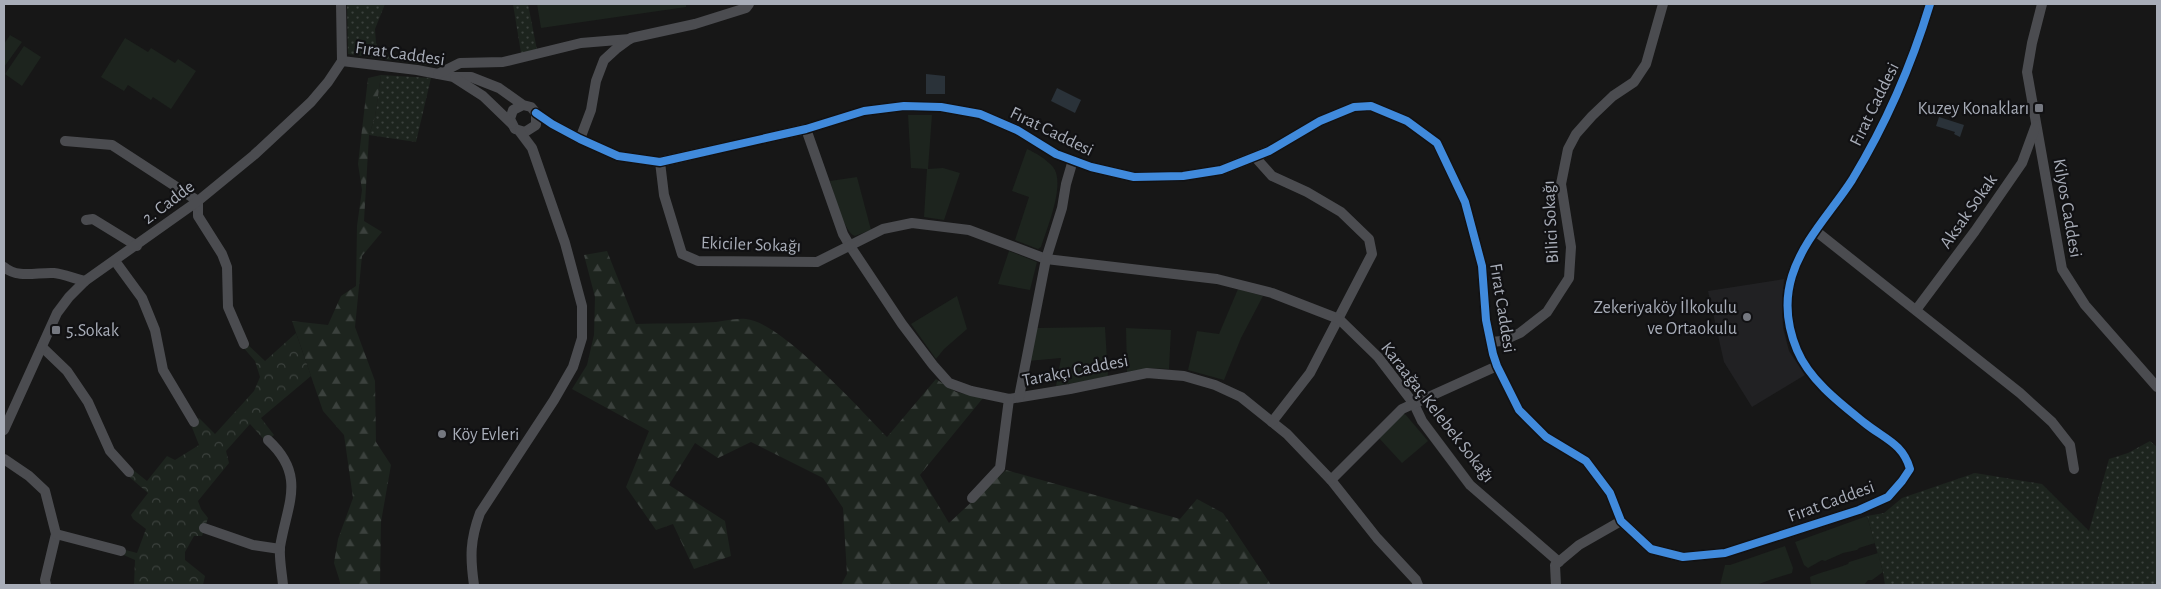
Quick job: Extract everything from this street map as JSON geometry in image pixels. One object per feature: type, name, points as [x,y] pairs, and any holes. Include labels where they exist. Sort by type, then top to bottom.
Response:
[{"type":"street","points":[[438,74],[460,63],[504,62],[581,43],[631,38],[695,24],[746,8],[749,4]]},
{"type":"street","name":"Bilici Sokağı","points":[[1491,342],[1502,341],[1520,333],[1547,312],[1569,278],[1571,246],[1561,184],[1568,149],[1576,134],[1592,116],[1614,96],[1634,82],[1646,64],[1663,4]]},
{"type":"street","name":"Fırat Caddesi","points":[[536,113],[580,140],[618,156],[660,162],[806,129],[864,111],[904,106],[941,107],[980,114],[1017,130],[1056,154],[1091,167],[1134,177],[1182,176],[1221,170],[1269,151],[1320,120],[1354,107],[1371,106],[1407,121],[1437,143],[1465,202],[1482,266],[1486,320],[1497,366],[1519,410],[1546,437],[1586,461],[1610,493],[1621,521],[1651,549],[1683,558],[1725,553],[1859,510],[1888,497],[1910,468],[1906,456],[1896,445],[1867,425],[1812,376],[1798,352],[1787,320],[1788,296],[1792,276],[1802,253],[1851,181],[1884,122],[1916,50],[1930,4]]},
{"type":"street","name":"Kilyos Caddesi","points":[[2042,4],[2027,72],[2062,269],[2085,305],[2157,387]]},
{"type":"street","points":[[341,6],[342,61]]},
{"type":"street","points":[[580,140],[591,110],[596,81],[604,60],[631,38]]},
{"type":"street","name":"Fırat Caddesi","points":[[342,61],[454,77],[471,77],[499,88],[523,105]]},
{"type":"street","name":"2. Cadde","points":[[4,430],[58,313],[70,297],[85,281],[198,202],[254,155],[311,102],[342,61]]},
{"type":"street","name":"Fırat Caddesi","points":[[454,77],[483,96],[512,124]]},
{"type":"street","points":[[474,585],[470,556],[472,534],[480,513],[554,400],[573,367],[582,338],[582,306],[565,243],[532,148],[512,124],[511,113],[523,105],[531,107],[536,113],[532,148]]},
{"type":"street","points":[[520,132],[552,124]]},
{"type":"street","name":"Aksak Sokak","points":[[1916,310],[1975,231],[2022,163],[2037,124]]},
{"type":"street","name":"Tarakçı Caddesi","points":[[806,129],[850,246],[902,324],[949,383],[971,392],[1014,398],[1070,389],[1147,373],[1184,376],[1215,385],[1241,397],[1287,434],[1331,480],[1377,538],[1418,585]]},
{"type":"street","points":[[64,141],[112,145],[198,202],[198,216],[222,254],[227,267],[228,307],[244,344]]},
{"type":"street","points":[[1255,156],[1272,176],[1307,192],[1341,212],[1369,239],[1372,254],[1310,373],[1272,422]]},
{"type":"street","points":[[972,498],[1000,468],[1046,259],[1062,208],[1073,160]]},
{"type":"street","name":"Ekiciler Sokağı","points":[[660,162],[664,195],[682,254],[698,261],[816,262],[883,229],[912,223],[969,230],[1046,259]]},
{"type":"street","points":[[86,220],[94,220],[136,246]]},
{"type":"street","points":[[1817,232],[2020,393],[2052,422],[2070,445],[2074,469]]},
{"type":"street","name":"Karaağaç Kelebek Sokağı","points":[[1046,259],[1217,279],[1272,293],[1338,319],[1378,357],[1414,404],[1422,421],[1470,485],[1559,562]]},
{"type":"street","points":[[115,261],[142,298],[155,330],[163,370],[194,422]]},
{"type":"street","points":[[4,267],[10,272],[20,274],[56,273],[85,281]]},
{"type":"street","points":[[42,347],[67,372],[88,402],[110,451],[129,472]]},
{"type":"street","points":[[1331,480],[1402,409],[1497,366]]},
{"type":"street","points":[[268,440],[278,449],[285,460],[293,488],[280,549],[283,585]]},
{"type":"street","points":[[4,459],[29,476],[45,492],[56,534],[45,580],[46,585]]},
{"type":"street","points":[[1556,585],[1555,565],[1579,545],[1621,521]]},
{"type":"street","points":[[204,528],[253,545],[280,549]]},
{"type":"street","points":[[56,534],[121,551]]},
{"type":"shaded area","points":[[926,74],[945,76],[945,94],[926,94]]},
{"type":"shaded area","points":[[1057,88],[1081,100],[1075,113],[1051,101]]},
{"type":"shaded area","points":[[1939,117],[1964,125],[1960,137],[1954,134],[1955,132],[1936,126]]},
{"type":"shaded area","points":[[1784,279],[1782,302],[1783,328],[1789,351],[1805,375],[1752,407],[1724,362],[1708,291]]},
{"type":"green space","points":[[347,4],[385,4],[375,29],[376,43],[382,52],[443,64],[441,67],[348,54]]},
{"type":"green space","points":[[513,4],[528,4],[537,50],[521,53]]},
{"type":"green space","points":[[537,4],[686,4],[686,7],[541,28]]},
{"type":"green space","points":[[10,35],[22,42],[4,67],[4,44]]},
{"type":"green space","points":[[125,38],[148,52],[151,48],[175,63],[178,59],[196,71],[171,109],[153,97],[151,100],[128,85],[124,91],[101,77]]},
{"type":"green space","points":[[24,46],[41,57],[22,86],[5,74]]},
{"type":"green space","points":[[381,75],[431,78],[416,142],[369,135],[375,117]]},
{"type":"green space","points":[[381,75],[375,117],[369,135],[364,221],[382,232],[362,256],[355,327],[375,381],[376,442],[391,465],[381,522],[380,585],[341,585],[334,563],[338,539],[353,498],[344,435],[323,411],[292,321],[328,325],[341,296],[356,286],[357,226],[362,190],[358,164],[368,78]]},
{"type":"green space","points":[[908,115],[932,115],[928,169],[943,168],[960,173],[944,220],[924,217],[927,169],[911,168]]},
{"type":"green space","points":[[1027,149],[1047,161],[1053,167],[1056,174],[1057,184],[1054,206],[1041,247],[1038,249],[1015,240],[1029,197],[1012,191]]},
{"type":"green space","points":[[857,177],[871,230],[855,236],[847,228],[843,220],[830,181]]},
{"type":"green space","points":[[607,251],[636,324],[706,323],[746,319],[761,324],[799,350],[840,388],[887,437],[936,379],[956,392],[983,398],[920,475],[949,523],[1006,470],[1180,519],[1197,499],[1223,513],[1271,585],[841,585],[847,574],[843,508],[823,478],[751,442],[718,458],[695,443],[669,485],[725,521],[731,556],[694,569],[673,524],[656,530],[626,487],[649,431],[572,389],[587,365],[594,335],[595,297],[584,255]]},
{"type":"green space","points":[[1009,251],[1037,262],[1030,290],[998,284]]},
{"type":"green space","points":[[1238,289],[1263,296],[1241,338],[1224,380],[1188,370],[1197,331],[1219,334]]},
{"type":"green space","points":[[957,296],[967,329],[944,349],[936,359],[911,324]]},
{"type":"green space","points":[[1105,327],[1108,377],[1056,386],[1061,358],[1028,361],[1037,328]]},
{"type":"green space","points":[[1126,328],[1171,330],[1169,369],[1150,368],[1127,372]]},
{"type":"green space","points":[[296,333],[311,376],[261,418],[274,435],[266,442],[250,424],[226,451],[229,463],[198,501],[208,518],[202,536],[194,536],[185,552],[185,560],[205,576],[203,585],[134,585],[135,560],[119,553],[122,549],[137,553],[146,529],[133,519],[131,515],[148,493],[127,475],[132,469],[147,481],[167,456],[175,460],[199,445],[191,425],[199,418],[215,434],[254,391],[260,377],[255,361],[242,346],[246,343],[265,361]]},
{"type":"green space","points":[[1405,414],[1428,441],[1402,463],[1379,438],[1401,415]]},
{"type":"green space","points":[[2150,441],[2157,447],[2157,585],[1885,585],[1867,516],[1884,513],[1902,498],[1975,473],[2042,484],[2089,531],[2109,459],[2128,453]]},
{"type":"green space","points":[[1867,516],[1875,543],[1825,561],[1822,560],[1808,568],[1804,565],[1795,542]]},
{"type":"green space","points":[[1785,546],[1793,568],[1792,573],[1752,586],[1720,585],[1725,565],[1730,565]]},
{"type":"green space","points":[[1878,553],[1883,572],[1872,580],[1868,580],[1864,585],[1811,585],[1810,577],[1812,576]]},
{"type":"cycle path","points":[[536,113],[580,139],[618,156],[660,162],[806,129],[864,111],[904,106],[941,107],[980,114],[1017,130],[1056,154],[1091,167],[1134,177],[1183,176],[1221,170],[1269,151],[1320,121],[1354,107],[1371,106],[1407,121],[1437,143],[1465,202],[1482,266],[1486,320],[1493,354],[1519,410],[1546,437],[1586,461],[1610,493],[1621,521],[1651,549],[1683,557],[1725,553],[1859,510],[1888,497],[1910,469],[1898,448],[1837,400],[1810,372],[1797,350],[1789,323],[1787,305],[1792,276],[1803,250],[1852,180],[1876,138],[1897,95],[1915,50],[1930,4]]},
{"type":"place","name":"Kuzey Konakları","points":[[2039,108]]},
{"type":"place","name":"Zekeriyaköy İlkokulu ve Ortaokulu","points":[[1747,317]]},
{"type":"place","name":"5.Sokak","points":[[56,330]]},
{"type":"place","name":"Köy Evleri","points":[[442,434]]}]
